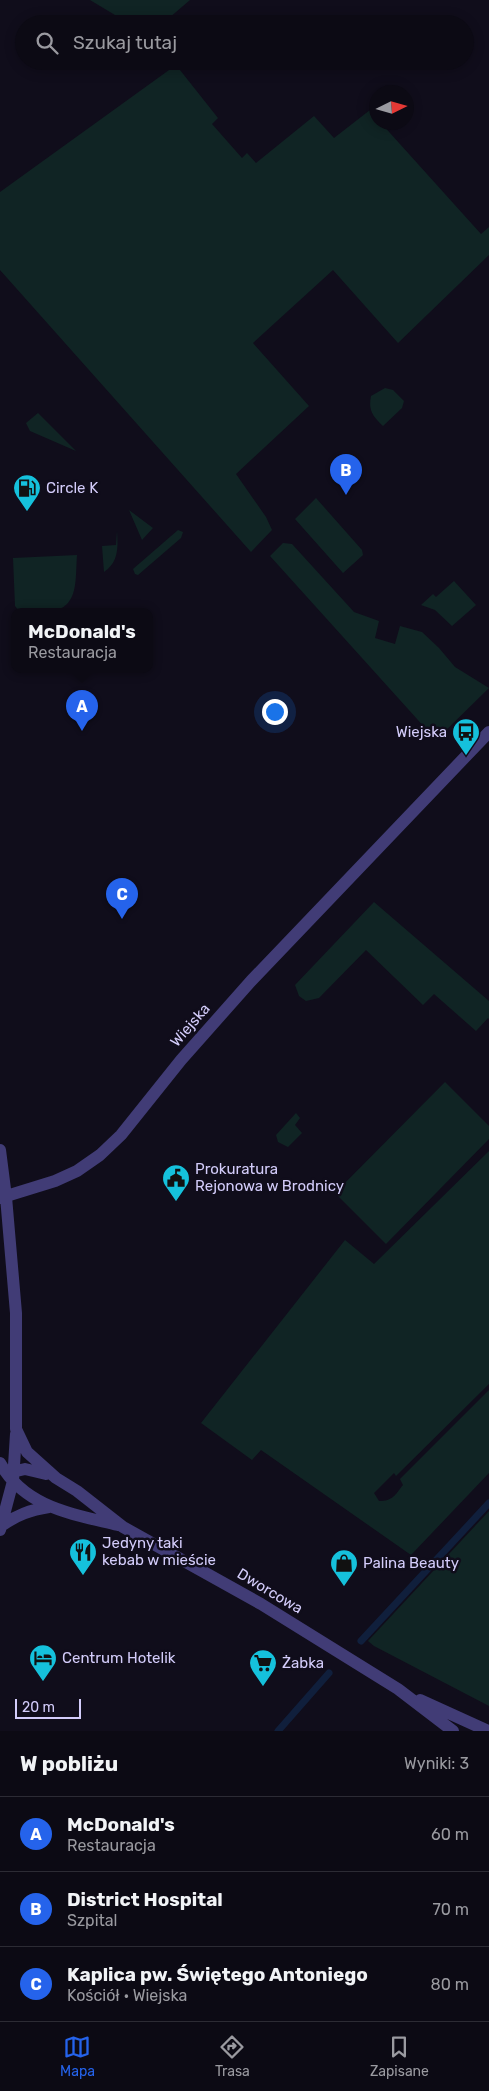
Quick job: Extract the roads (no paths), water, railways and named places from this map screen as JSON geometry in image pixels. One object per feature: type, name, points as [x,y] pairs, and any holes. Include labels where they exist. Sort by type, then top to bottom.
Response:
[{"type":"street","name":"Wiejska","points":[[3,1198],[55,1182],[77,1171],[100,1155],[121,1135],[181,1060],[251,981],[489,732]]},
{"type":"street","points":[[0,1150],[3,1198],[16,1313],[16,1429],[7,1473],[1,1528]]},
{"type":"street","name":"Dworcowa","points":[[16,1429],[27,1452],[40,1464],[56,1478],[77,1491],[123,1526],[261,1604],[398,1689],[453,1731]]},
{"type":"street","points":[[7,1473],[32,1469],[56,1478]]},
{"type":"street","name":"Dworcowa","points":[[7,1473],[27,1494],[49,1508],[123,1526]]},
{"type":"street","points":[[1,1528],[15,1517],[26,1512],[49,1508]]},
{"type":"street","name":"Dworcowa","points":[[398,1689],[488,1731]]},
{"type":"waterway","points":[[361,1641],[489,1503]]},
{"type":"waterway","points":[[278,1731],[329,1673]]},
{"type":"place","name":"District Hospital","points":[[346,495]]},
{"type":"place","name":"Circle K","points":[[27,512]]},
{"type":"place","name":"McDonald's","points":[[82,731]]},
{"type":"place","name":"Wiejska","points":[[466,756]]},
{"type":"place","name":"Kaplica pw. Świętego Antoniego","points":[[122,919]]},
{"type":"place","name":"Prokuratura Rejonowa w Brodnicy","points":[[176,1202]]},
{"type":"place","name":"Jedyny taki kebab w mieście","points":[[83,1576]]},
{"type":"place","name":"Palina Beauty","points":[[344,1587]]},
{"type":"place","name":"Centrum Hotelik","points":[[43,1682]]},
{"type":"place","name":"Żabka","points":[[263,1687]]}]
